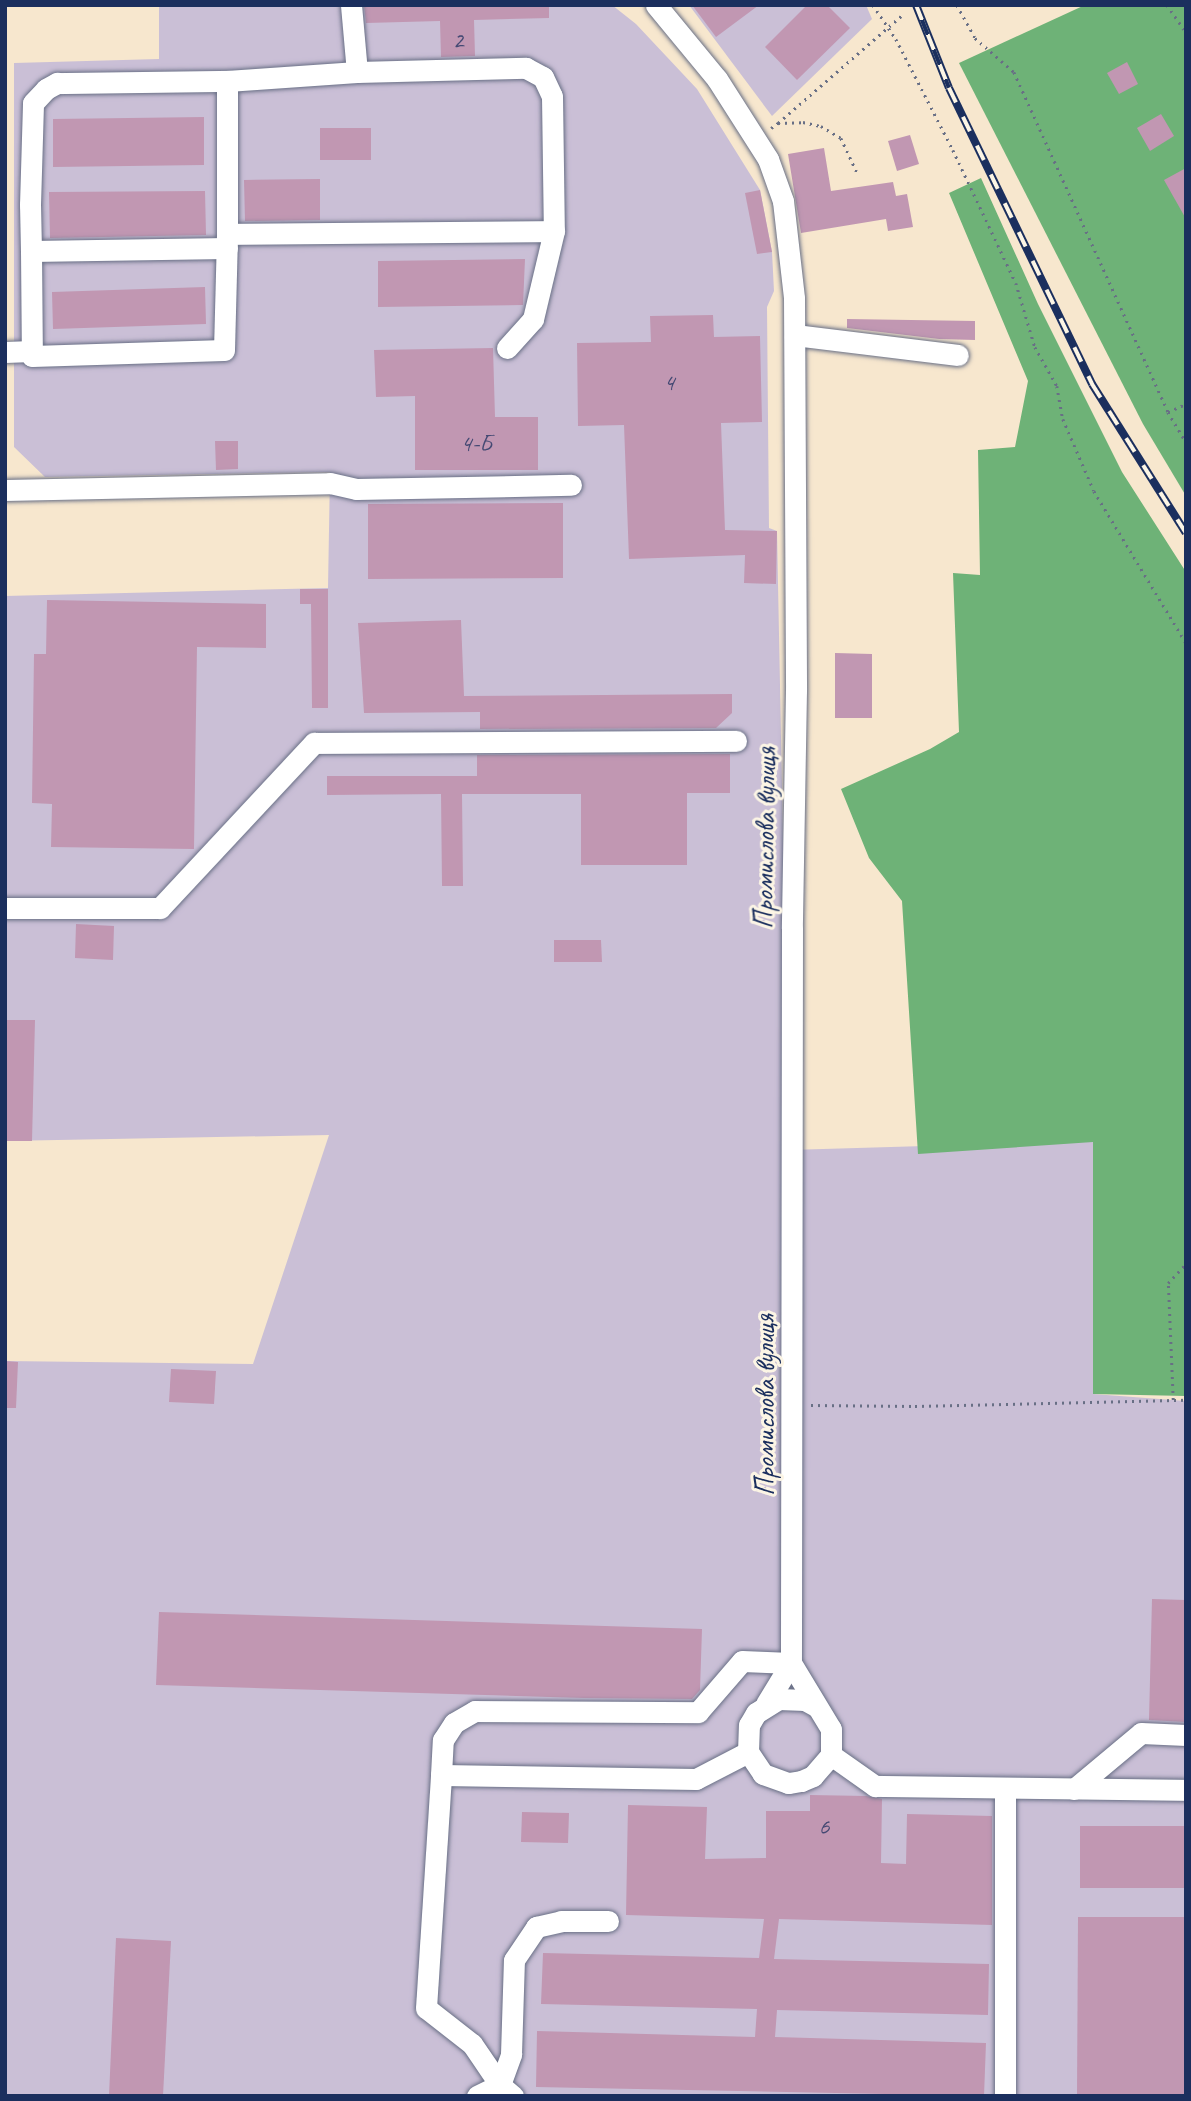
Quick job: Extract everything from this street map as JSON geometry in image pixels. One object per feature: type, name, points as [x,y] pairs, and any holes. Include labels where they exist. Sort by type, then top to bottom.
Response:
[{"type":"street","points":[[351,5],[357,72]]},
{"type":"street","name":"Промислова вулиця","points":[[656,5],[717,79],[756,136],[783,201],[795,335],[791,1663]]},
{"type":"street","points":[[227,81],[224,350],[32,356],[33,103],[46,89],[57,83],[227,81],[357,72],[526,68],[543,77],[552,96],[554,230],[533,319],[507,348]]},
{"type":"street","points":[[31,251],[227,241],[554,230]]},
{"type":"street","points":[[795,335],[958,355]]},
{"type":"street","points":[[5,352],[32,351]]},
{"type":"street","points":[[5,490],[330,483],[356,489],[572,485]]},
{"type":"street","points":[[5,908],[160,908],[314,743],[736,741]]},
{"type":"street","points":[[506,2090],[472,2044],[426,2008],[443,1740],[454,1723],[475,1712],[698,1712],[742,1661],[791,1663]]},
{"type":"street","points":[[791,1663],[831,1729],[831,1755],[813,1776],[788,1783],[763,1774],[748,1752],[749,1725],[766,1704],[791,1663]]},
{"type":"street","points":[[766,1704],[791,1697],[816,1706]]},
{"type":"street","points":[[1074,1790],[1141,1733],[1186,1735]]},
{"type":"street","points":[[441,1775],[696,1779],[748,1752]]},
{"type":"street","points":[[831,1755],[875,1786],[1186,1790]]},
{"type":"street","points":[[1005,1789],[1005,2096]]},
{"type":"street","points":[[506,2090],[511,2054],[514,1960],[536,1927],[561,1921],[607,1921]]},
{"type":"street","points":[[477,2096],[506,2090]]},
{"type":"path","points":[[873,5],[889,27],[953,150],[1016,283],[1035,347],[1057,386],[1063,419],[1094,491],[1186,643]]},
{"type":"path","points":[[957,5],[975,38],[1014,72],[1168,412],[1186,442]]},
{"type":"path","points":[[1167,5],[1186,32]]},
{"type":"path","points":[[756,136],[778,123],[901,16]]},
{"type":"path","points":[[778,123],[803,122],[821,126],[841,138],[858,174]]},
{"type":"path","points":[[1168,412],[1186,404]]},
{"type":"path","points":[[1173,1400],[1167,1283],[1186,1264]]},
{"type":"path","points":[[793,1404],[915,1406],[1186,1400]]},
{"type":"shaded area","points":[[159,5],[612,5],[636,24],[697,89],[760,190],[772,252],[774,291],[767,307],[769,528],[777,531],[789,1150],[1093,1141],[1093,1394],[1186,1401],[1186,2096],[5,2096],[5,1361],[253,1364],[329,1135],[5,1141],[5,596],[328,588],[330,472],[45,477],[14,447],[14,63],[159,59]]},
{"type":"shaded area","points":[[689,5],[866,5],[872,19],[772,116]]},
{"type":"green space","points":[[1085,5],[1186,5],[1186,496],[1143,424],[959,63]]},
{"type":"green space","points":[[981,178],[1038,304],[1122,472],[1186,572],[1186,1396],[1093,1394],[1093,1142],[918,1154],[902,901],[869,858],[841,789],[930,749],[959,732],[953,573],[980,575],[978,450],[1015,447],[1028,381],[949,193]]},
{"type":"building","points":[[364,5],[549,5],[549,18],[474,20],[475,56],[441,57],[440,21],[366,23]]},
{"type":"building","points":[[692,5],[759,5],[716,37]]},
{"type":"building","points":[[807,5],[827,5],[850,28],[797,80],[765,47]]},
{"type":"building","points":[[1127,62],[1138,84],[1119,94],[1107,73]]},
{"type":"building","points":[[1161,114],[1174,136],[1150,151],[1137,128]]},
{"type":"building","points":[[204,117],[204,165],[53,167],[53,119]]},
{"type":"building","points":[[320,128],[371,128],[371,160],[320,160]]},
{"type":"building","points":[[910,135],[919,164],[897,171],[888,141]]},
{"type":"building","points":[[824,148],[831,191],[893,182],[896,196],[907,194],[913,227],[888,231],[886,219],[801,233],[788,154]]},
{"type":"building","points":[[1186,168],[1186,219],[1164,180]]},
{"type":"building","points":[[320,179],[320,220],[245,221],[244,180]]},
{"type":"building","points":[[760,190],[772,252],[757,254],[745,193]]},
{"type":"building","points":[[205,191],[206,235],[50,238],[49,192]]},
{"type":"building","points":[[525,259],[523,305],[378,307],[378,261]]},
{"type":"building","points":[[205,287],[206,324],[53,329],[52,292]]},
{"type":"building","points":[[713,315],[714,337],[760,336],[762,422],[721,423],[725,530],[777,531],[776,584],[744,583],[745,555],[629,559],[624,425],[578,426],[577,343],[651,342],[650,316]]},
{"type":"building","points":[[847,319],[975,321],[975,340],[939,339],[847,328]]},
{"type":"building","points":[[493,348],[495,417],[538,417],[538,470],[415,470],[415,396],[376,397],[374,350]]},
{"type":"building","points":[[215,441],[238,441],[238,469],[216,470]]},
{"type":"building","points":[[563,503],[563,578],[368,579],[368,504]]},
{"type":"building","points":[[300,589],[328,589],[328,708],[312,708],[311,604],[300,604]]},
{"type":"building","points":[[47,600],[266,604],[266,648],[197,647],[194,849],[51,847],[52,804],[32,803],[34,654],[46,654]]},
{"type":"building","points":[[461,620],[464,696],[732,694],[732,713],[716,728],[480,729],[480,712],[364,713],[358,623]]},
{"type":"building","points":[[835,653],[872,654],[872,718],[835,718]]},
{"type":"building","points":[[730,754],[730,793],[687,793],[687,865],[581,865],[581,794],[462,794],[463,886],[442,886],[441,794],[327,795],[327,776],[477,776],[477,755]]},
{"type":"building","points":[[76,924],[114,926],[113,960],[75,958]]},
{"type":"building","points":[[554,940],[601,940],[602,962],[554,962]]},
{"type":"building","points":[[6,1020],[35,1020],[32,1141],[5,1141]]},
{"type":"building","points":[[5,1361],[18,1362],[16,1408],[5,1408]]},
{"type":"building","points":[[171,1369],[216,1371],[214,1404],[169,1402]]},
{"type":"building","points":[[1152,1599],[1186,1600],[1186,1722],[1149,1720]]},
{"type":"building","points":[[159,1612],[702,1629],[700,1690],[692,1699],[156,1685]]},
{"type":"building","points":[[810,1795],[866,1796],[882,1799],[881,1863],[906,1864],[907,1814],[992,1816],[992,1925],[779,1919],[774,1959],[989,1964],[988,2015],[777,2010],[775,2037],[986,2043],[984,2096],[536,2087],[537,2031],[755,2037],[757,2009],[541,2004],[543,1953],[759,1958],[764,1919],[626,1915],[628,1805],[707,1807],[705,1859],[766,1858],[766,1811],[810,1811]]},
{"type":"building","points":[[522,1812],[569,1813],[568,1843],[521,1842]]},
{"type":"building","points":[[1080,1826],[1186,1826],[1186,1888],[1080,1888]]},
{"type":"building","points":[[1078,1917],[1186,1917],[1186,2096],[1077,2096]]},
{"type":"building","points":[[116,1938],[171,1941],[163,2096],[109,2096]]},
{"type":"railway","points":[[916,5],[949,88],[1092,384],[1186,533]]}]
